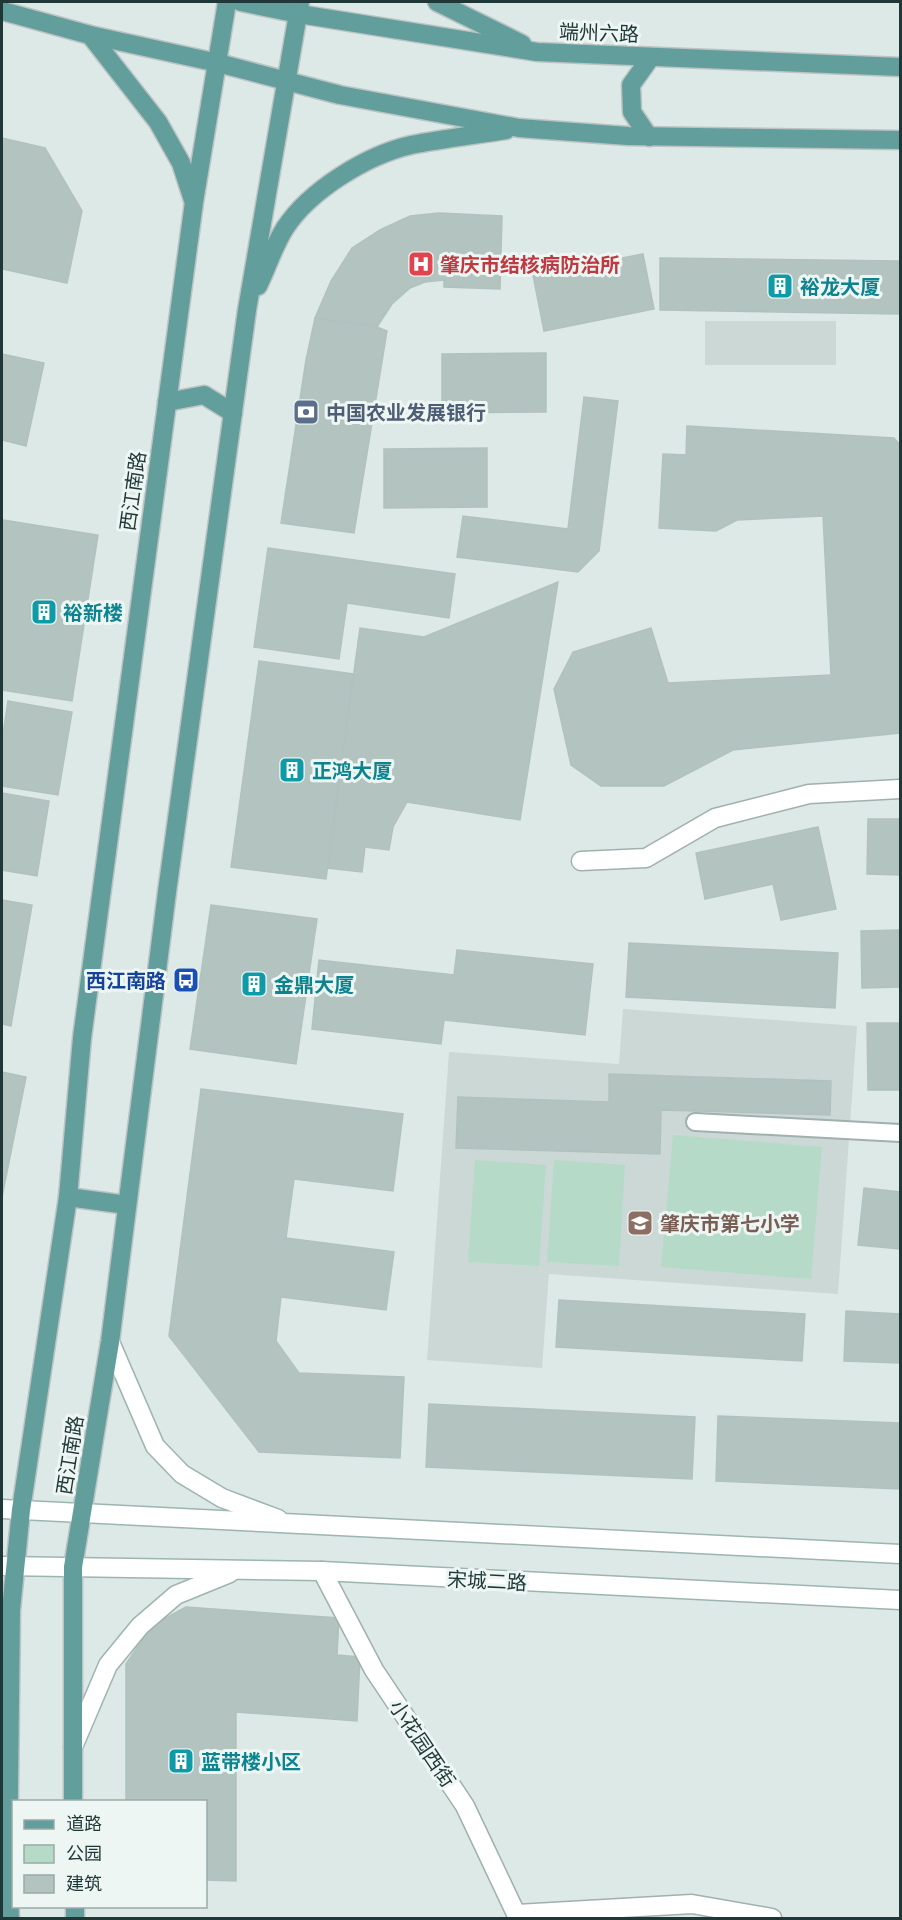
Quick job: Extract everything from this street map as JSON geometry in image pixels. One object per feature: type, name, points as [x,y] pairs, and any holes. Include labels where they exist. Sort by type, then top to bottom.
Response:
[{"type":"main road","name":"西江南路","points":[[10,1918],[8,1874],[11,1610],[9,1566],[21,1510],[68,1197],[82,1038],[194,202],[227,2]]},
{"type":"main road","name":"端州六路","points":[[241,2],[300,8],[537,52],[900,67]]},
{"type":"main road","points":[[437,2],[537,52]]},
{"type":"main road","name":"西江南路","points":[[73,1800],[73,1568],[110,1342],[169,880],[247,310],[300,8]]},
{"type":"main road","points":[[2,10],[90,35],[218,63],[340,95],[519,128],[649,137],[900,140]]},
{"type":"main road","points":[[90,35],[159,122],[181,163],[194,202]]},
{"type":"main road","points":[[649,137],[633,112],[631,85],[651,57]]},
{"type":"main road","points":[[247,310],[285,228],[308,202],[332,183],[375,157],[409,146],[519,128]]},
{"type":"main road","points":[[167,402],[204,394],[233,413]]},
{"type":"main road","points":[[581,861],[646,858],[715,818],[809,794],[900,789]]},
{"type":"main road","points":[[68,1197],[127,1205]]},
{"type":"main road","points":[[110,1342],[155,1446],[182,1474],[222,1498],[293,1525]]},
{"type":"main road","points":[[2,1509],[900,1554]]},
{"type":"main road","name":"宋城二路","points":[[9,1566],[322,1571],[900,1600]]},
{"type":"main road","points":[[72,1748],[108,1665],[140,1626],[176,1595],[237,1570]]},
{"type":"main road","name":"小花园西街","points":[[322,1571],[374,1670],[465,1806],[518,1916]]},
{"type":"main road","points":[[518,1916],[692,1904],[772,1918]]},
{"type":"lane","points":[[695,1122],[900,1133]]},
{"type":"shaded area","points":[[705,321],[836,321],[836,365],[705,365]]},
{"type":"shaded area","name":"肇庆市第七小学","points":[[623,1009],[857,1026],[838,1294],[549,1274],[542,1368],[427,1360],[449,1052],[619,1064]]},
{"type":"green space","points":[[673,1135],[822,1147],[811,1279],[661,1267]]},
{"type":"green space","points":[[475,1160],[546,1165],[539,1266],[468,1262]]},
{"type":"green space","points":[[554,1160],[625,1165],[619,1266],[547,1262]]},
{"type":"building","points":[[2,138],[45,148],[82,211],[67,283],[2,269]]},
{"type":"building","name":"肇庆市结核病防治所","points":[[439,213],[502,216],[500,289],[444,287],[444,280],[425,282],[410,288],[392,304],[377,327],[315,318],[331,281],[352,248],[380,230],[410,216]]},
{"type":"building","points":[[643,254],[654,309],[544,331],[533,275]]},
{"type":"building","name":"裕龙大厦","points":[[660,258],[900,261],[900,314],[660,310]]},
{"type":"building","points":[[315,318],[377,327],[387,331],[354,533],[281,523],[306,360]]},
{"type":"building","points":[[546,353],[546,412],[442,413],[442,354]]},
{"type":"building","points":[[2,354],[44,363],[26,446],[2,440]]},
{"type":"building","points":[[584,397],[618,401],[599,551],[578,572],[457,557],[463,516],[568,529]]},
{"type":"building","points":[[687,426],[894,438],[900,445],[900,733],[733,750],[664,786],[601,786],[571,765],[554,689],[573,652],[651,628],[668,683],[831,675],[823,516],[737,520],[716,531],[659,528],[663,454],[686,455]]},
{"type":"building","points":[[487,448],[487,507],[384,508],[384,449]]},
{"type":"building","name":"裕新楼","points":[[3,520],[98,535],[72,701],[2,690]]},
{"type":"building","points":[[268,548],[455,574],[449,618],[347,603],[339,659],[254,647]]},
{"type":"building","points":[[558,582],[520,820],[407,802],[393,827],[389,850],[365,847],[362,872],[327,868],[360,628],[424,637]]},
{"type":"building","name":"正鸿大厦","points":[[259,661],[353,674],[326,879],[231,867]]},
{"type":"building","points":[[8,701],[72,712],[58,795],[2,786],[2,740]]},
{"type":"building","points":[[2,793],[49,801],[37,876],[2,870]]},
{"type":"building","points":[[868,819],[900,819],[900,875],[867,874]]},
{"type":"building","points":[[818,827],[836,909],[781,920],[773,884],[705,899],[696,853]]},
{"type":"building","points":[[2,900],[32,905],[11,1026],[2,1024]]},
{"type":"building","name":"金鼎大厦","points":[[211,905],[317,919],[296,1064],[190,1049]]},
{"type":"building","points":[[900,930],[900,987],[862,988],[861,931]]},
{"type":"building","points":[[629,943],[838,953],[835,1008],[626,997]]},
{"type":"building","points":[[457,950],[593,964],[585,1035],[444,1020],[441,1044],[312,1029],[319,960],[454,975]]},
{"type":"building","points":[[867,1023],[900,1023],[900,1090],[868,1090]]},
{"type":"building","points":[[2,1072],[26,1077],[2,1197]]},
{"type":"building","points":[[609,1074],[831,1081],[830,1115],[661,1110],[660,1154],[456,1148],[458,1097],[609,1102]]},
{"type":"building","points":[[201,1089],[403,1114],[393,1191],[294,1179],[286,1238],[394,1252],[386,1310],[281,1297],[276,1341],[299,1373],[404,1377],[400,1458],[259,1452],[169,1336]]},
{"type":"building","points":[[864,1188],[900,1192],[900,1249],[858,1245]]},
{"type":"building","points":[[559,1300],[805,1314],[802,1361],[556,1347]]},
{"type":"building","points":[[846,1311],[900,1314],[900,1363],[844,1361]]},
{"type":"building","points":[[429,1404],[695,1417],[692,1479],[426,1467]]},
{"type":"building","points":[[718,1416],[900,1423],[900,1489],[716,1481]]},
{"type":"building","name":"蓝带楼小区","points":[[186,1607],[339,1618],[337,1655],[360,1657],[357,1721],[236,1712],[236,1881],[207,1880],[207,1800],[126,1800],[126,1664],[151,1626]]},
{"type":"place","name":"肇庆市结核病防治所","points":[[421,264]]},
{"type":"place","name":"裕龙大厦","points":[[780,286]]},
{"type":"place","name":"中国农业发展银行","points":[[306,412]]},
{"type":"place","name":"裕新楼","points":[[44,612]]},
{"type":"place","name":"正鸿大厦","points":[[292,770]]},
{"type":"place","name":"西江南路","points":[[186,980]]},
{"type":"place","name":"金鼎大厦","points":[[254,984]]},
{"type":"place","name":"肇庆市第七小学","points":[[640,1223]]},
{"type":"place","name":"蓝带楼小区","points":[[181,1761]]}]
